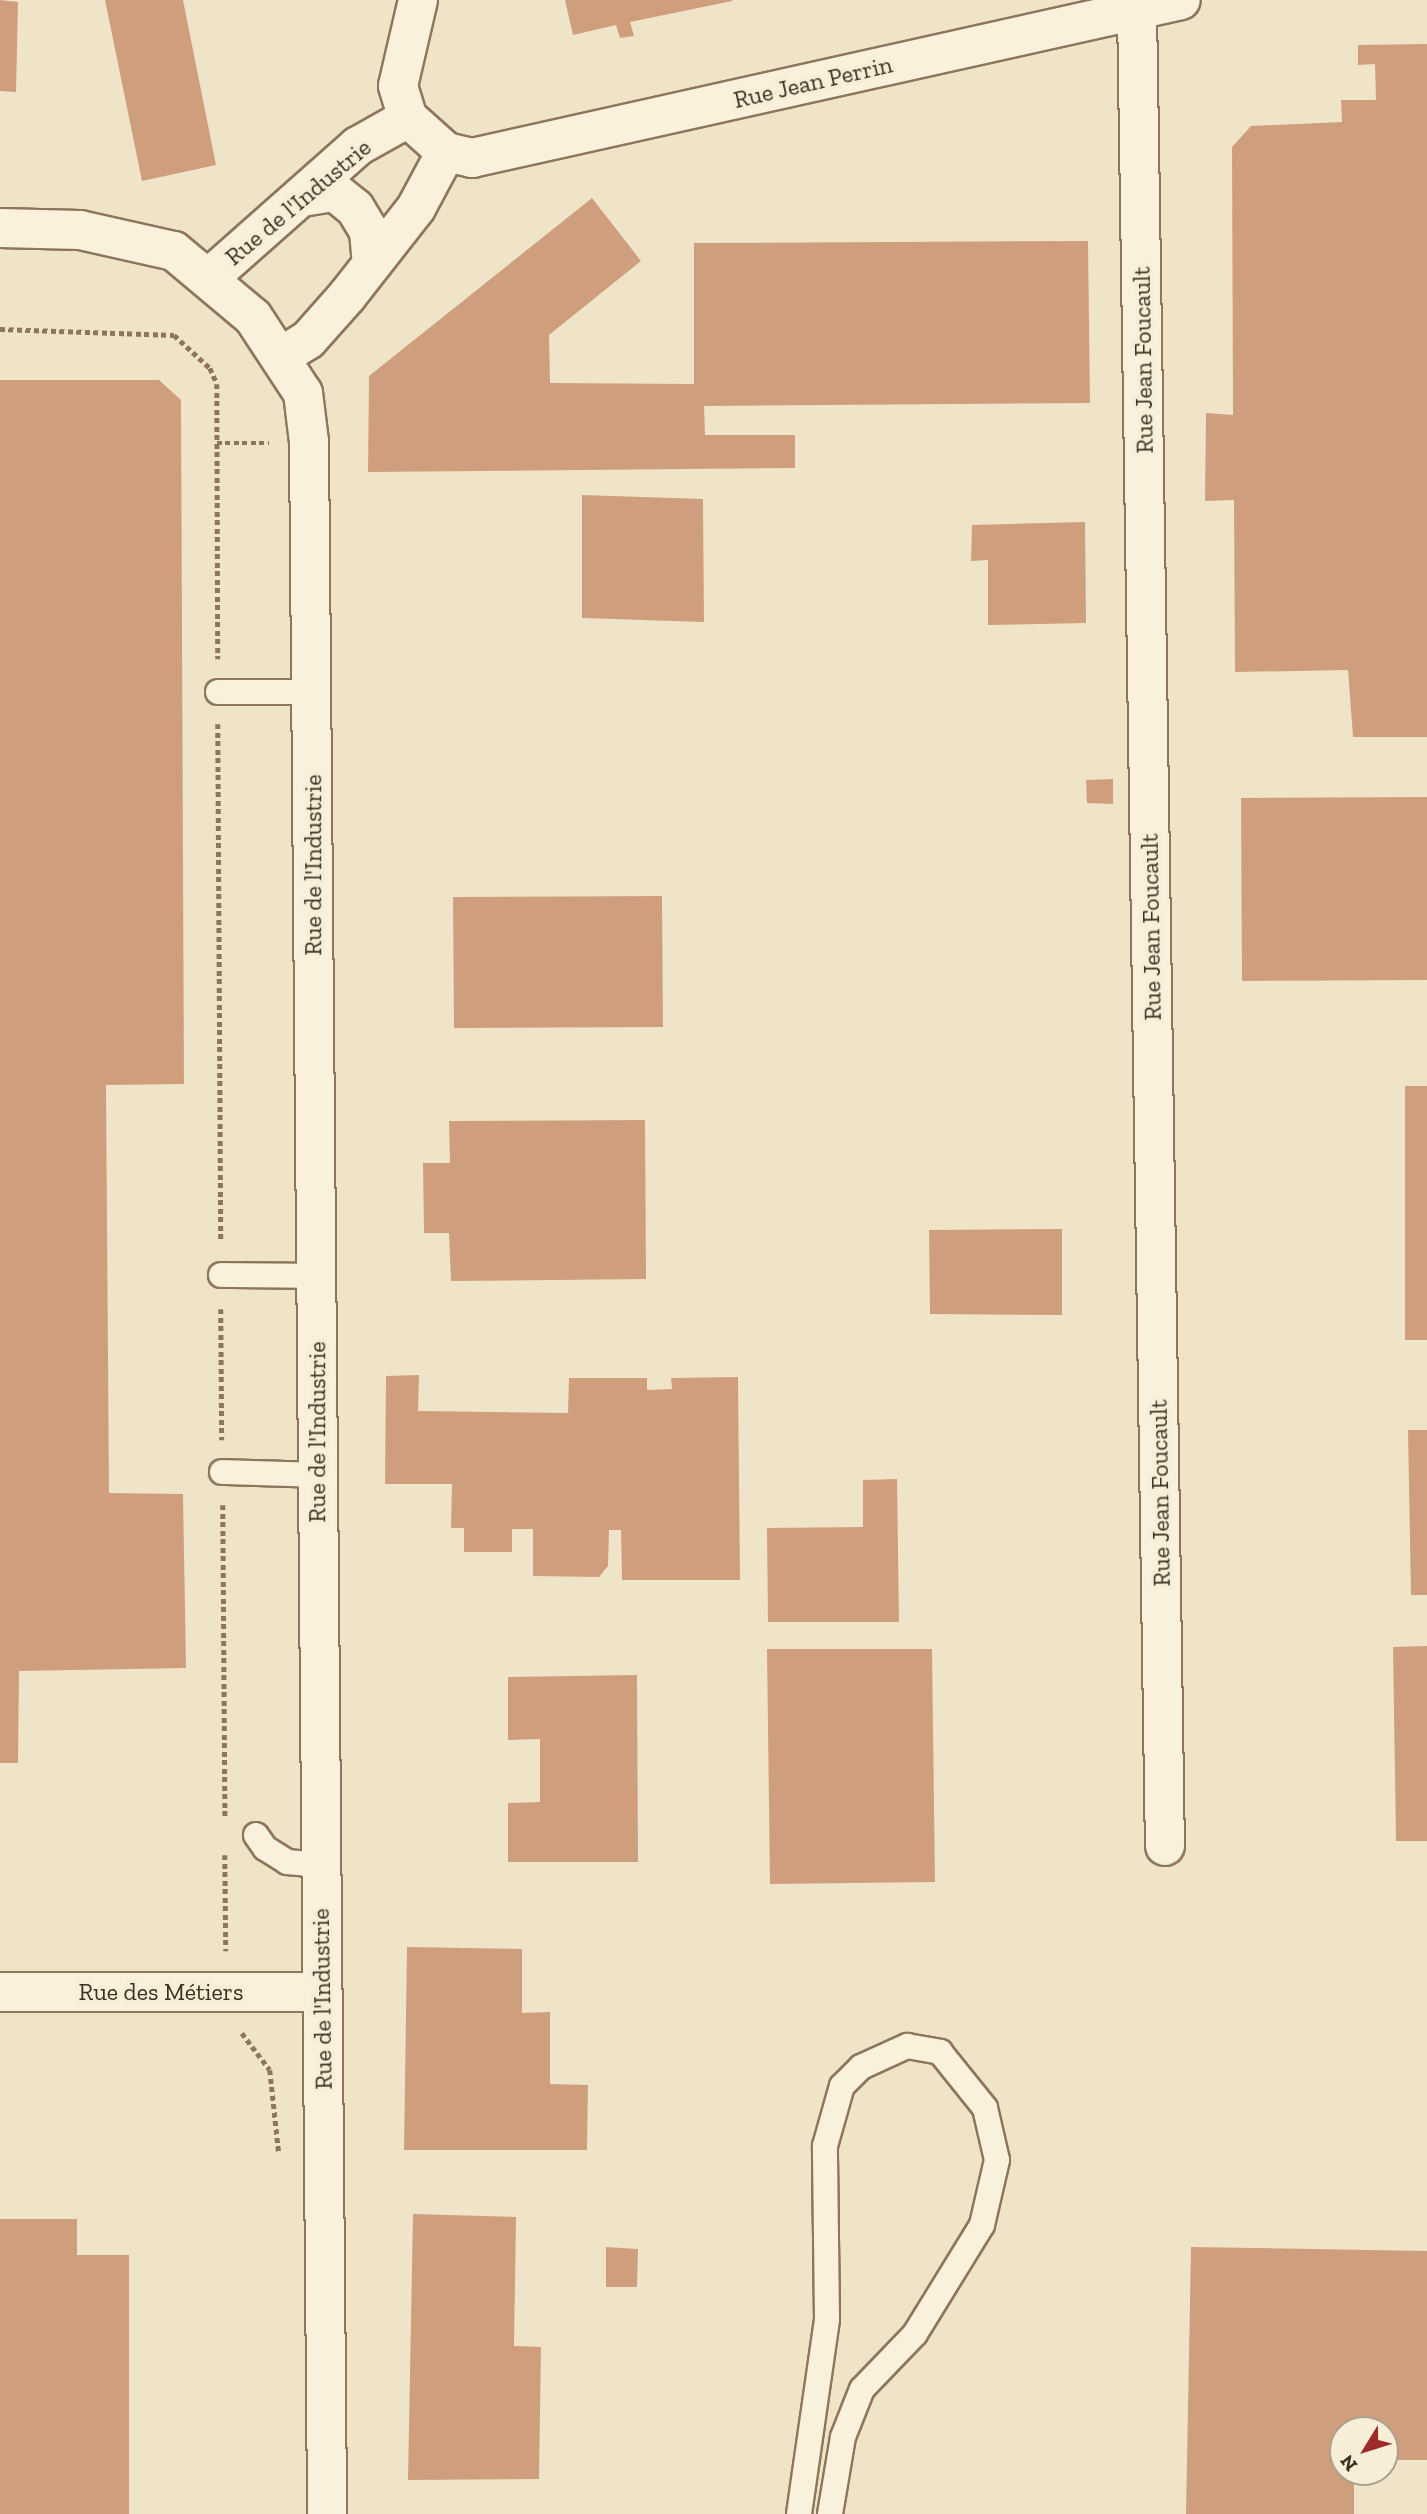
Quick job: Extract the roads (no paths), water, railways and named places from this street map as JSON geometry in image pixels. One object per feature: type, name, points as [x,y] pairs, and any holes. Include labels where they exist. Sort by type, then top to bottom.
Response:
[{"type":"street","points":[[282,356],[308,340],[372,263],[416,208],[446,152],[408,118],[398,86],[418,0]]},
{"type":"street","name":"Rue Jean Perrin","points":[[446,152],[472,158],[508,151],[1099,8],[1138,8],[1181,0]]},
{"type":"street","name":"Rue Jean Foucault","points":[[1138,8],[1165,1846]]},
{"type":"street","name":"Rue de l'Industrie","points":[[327,2514],[309,442],[303,393],[282,356],[253,317],[210,277],[358,146],[408,118]]},
{"type":"street","points":[[302,197],[335,192],[355,208],[369,231],[372,263]]},
{"type":"street","points":[[0,228],[129,238],[174,251],[210,277]]},
{"type":"street","name":"Rue des Métiers","points":[[0,1992],[322,1992]]},
{"type":"lane","points":[[218,692],[312,692]]},
{"type":"lane","points":[[221,1275],[316,1276]]},
{"type":"lane","points":[[222,1472],[317,1475]]},
{"type":"lane","points":[[256,1835],[265,1848],[287,1863],[321,1865]]},
{"type":"lane","points":[[799,2514],[827,2319],[825,2146],[842,2086],[861,2067],[907,2046],[940,2052],[985,2108],[997,2160],[982,2225],[915,2334],[862,2389],[843,2437],[830,2514]]}]
